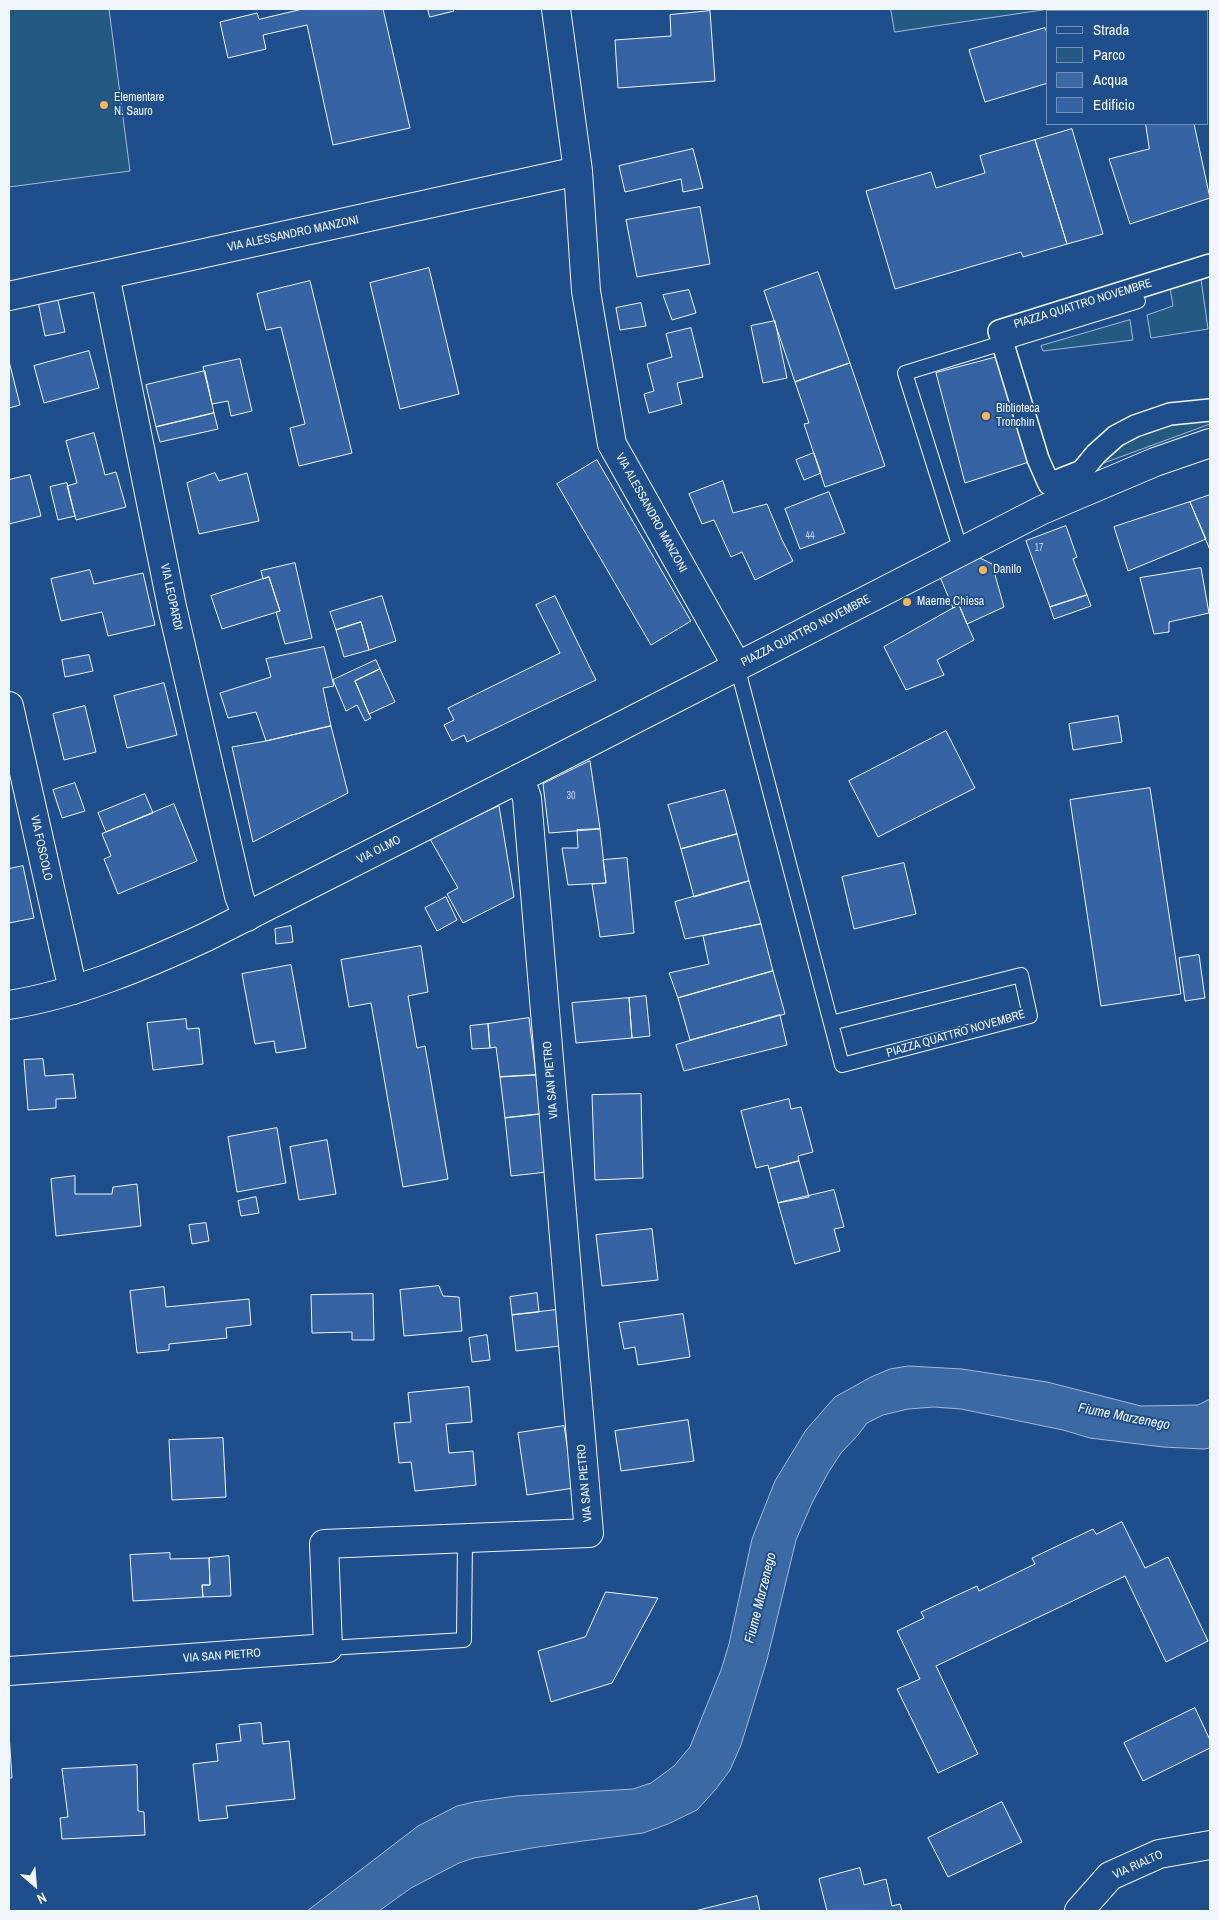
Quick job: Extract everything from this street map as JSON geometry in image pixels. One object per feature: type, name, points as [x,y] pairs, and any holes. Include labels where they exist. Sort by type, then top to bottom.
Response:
[{"type":"street","name":"VIA ALESSANDRO MANZONI","points":[[556,9],[578,171],[586,291],[612,444],[737,666]]},
{"type":"street","name":"VIA ALESSANDRO MANZONI","points":[[9,296],[578,171]]},
{"type":"street","name":"PIAZZA QUATTRO NOVEMBRE","points":[[1210,265],[999,331],[1038,459],[1049,484],[1082,471],[1096,454],[1116,436],[1135,426],[1170,414],[1210,410]]},
{"type":"street","name":"VIA LEOPARDI","points":[[105,275],[172,607],[239,896],[247,917]]},
{"type":"street","name":"PIAZZA QUATTRO NOVEMBRE","points":[[737,666],[1042,510],[1155,462],[1210,443]]},
{"type":"street","name":"VIA OLMO","points":[[9,1006],[74,990],[170,954],[247,917],[737,666]]},
{"type":"street","name":"VIA FOSCOLO","points":[[9,706],[74,990]]},
{"type":"street","name":"VIA SAN PIETRO","points":[[9,1671],[328,1648],[324,1544],[589,1533],[527,798],[520,778]]},
{"type":"street","name":"VIA RIALTO","points":[[1079,1911],[1110,1876],[1159,1854],[1210,1845]]},
{"type":"lane","points":[[961,551],[905,373],[1138,301]]},
{"type":"lane","name":"PIAZZA QUATTRO NOVEMBRE","points":[[737,666],[842,1065],[1030,1016],[1021,975],[831,1023]]},
{"type":"lane","points":[[328,1648],[464,1640],[465,1538]]},
{"type":"green space","points":[[9,9],[109,9],[130,171],[9,187]]},
{"type":"green space","points":[[891,9],[1049,9],[895,32]]},
{"type":"green space","points":[[1201,279],[1208,329],[1151,338],[1147,315],[1173,306],[1170,288]]},
{"type":"green space","points":[[1130,320],[1133,340],[1043,351],[1041,346]]},
{"type":"green space","points":[[1210,410],[1210,424],[1082,471],[1116,436]]},
{"type":"water","name":"Fiume Marzenego","points":[[909,1366],[962,1369],[1047,1382],[1141,1406],[1198,1405],[1210,1399],[1210,1448],[1163,1447],[1090,1438],[1063,1430],[961,1409],[934,1407],[908,1409],[883,1415],[867,1423],[841,1453],[812,1503],[796,1540],[767,1660],[741,1745],[730,1770],[697,1810],[668,1824],[643,1833],[538,1847],[474,1858],[459,1863],[411,1888],[379,1911],[307,1911],[418,1826],[457,1806],[516,1796],[633,1789],[651,1783],[674,1766],[690,1747],[721,1670],[729,1644],[752,1539],[775,1481],[806,1430],[835,1397],[890,1369]]},
{"type":"building","points":[[303,9],[383,9],[410,128],[333,145],[307,25],[263,35],[266,49],[228,58],[220,22],[257,13],[259,19]]},
{"type":"building","points":[[428,9],[453,9],[454,11],[430,17]]},
{"type":"building","points":[[1179,9],[1180,10],[1130,10]]},
{"type":"building","points":[[710,11],[715,81],[618,88],[615,40],[671,36],[670,15]]},
{"type":"building","points":[[1045,28],[1046,84],[985,102],[969,50]]},
{"type":"building","points":[[1146,125],[1194,125],[1210,198],[1130,224],[1109,159],[1149,149]]},
{"type":"building","points":[[1072,129],[1103,234],[1067,244],[1035,140]]},
{"type":"building","points":[[1035,140],[1067,244],[1023,257],[1021,252],[895,289],[866,191],[931,172],[936,188],[985,173],[980,156]]},
{"type":"building","points":[[693,149],[703,188],[683,192],[681,179],[625,192],[619,166]]},
{"type":"building","points":[[700,207],[710,264],[637,277],[626,220]]},
{"type":"building","points":[[429,268],[459,394],[400,409],[370,283]]},
{"type":"building","points":[[818,272],[850,363],[795,382],[764,291]]},
{"type":"building","points":[[310,281],[352,453],[299,466],[290,428],[305,424],[281,327],[266,330],[257,294]]},
{"type":"building","points":[[55,287],[65,332],[45,336],[36,292]]},
{"type":"building","points":[[689,290],[696,313],[672,320],[663,295]]},
{"type":"building","points":[[641,303],[646,326],[620,330],[616,308]]},
{"type":"building","points":[[775,321],[787,378],[763,383],[751,326]]},
{"type":"building","points":[[691,328],[703,377],[677,383],[682,404],[649,413],[644,394],[654,391],[647,364],[672,357],[666,334]]},
{"type":"building","points":[[89,351],[99,388],[44,403],[34,366]]},
{"type":"building","name":"Biblioteca Tronchin","points":[[1005,355],[1038,459],[965,483],[936,373]]},
{"type":"building","points":[[240,359],[252,411],[231,416],[228,401],[212,404],[203,367]]},
{"type":"building","points":[[9,361],[20,405],[9,408]]},
{"type":"building","points":[[850,363],[885,466],[825,487],[804,424],[809,423],[795,382]]},
{"type":"building","points":[[205,371],[214,413],[156,427],[146,385]]},
{"type":"building","points":[[214,413],[218,429],[160,442],[156,427]]},
{"type":"building","points":[[94,433],[105,475],[116,472],[126,507],[76,520],[67,486],[77,483],[66,441]]},
{"type":"building","points":[[814,453],[821,473],[804,480],[796,460]]},
{"type":"building","points":[[597,460],[691,621],[651,645],[557,484]]},
{"type":"building","points":[[215,473],[219,481],[247,473],[259,521],[199,534],[187,483]]},
{"type":"building","points":[[30,475],[41,516],[9,524],[9,480]]},
{"type":"building","points":[[723,481],[733,513],[767,504],[793,561],[755,580],[742,552],[731,557],[714,520],[702,524],[689,494]]},
{"type":"building","points":[[67,483],[75,516],[58,520],[50,487]]},
{"type":"building","points":[[829,492],[845,533],[800,549],[785,509]]},
{"type":"building","points":[[1210,495],[1210,550],[1190,502]]},
{"type":"building","points":[[1190,502],[1206,539],[1128,571],[1114,527]]},
{"type":"building","points":[[1066,526],[1077,557],[1073,559],[1087,595],[1050,607],[1026,541]]},
{"type":"building","points":[[980,558],[992,564],[1004,607],[967,624],[959,605],[953,608],[940,577]]},
{"type":"building","points":[[295,563],[312,638],[285,644],[276,612],[280,611],[269,577],[263,579],[261,571]]},
{"type":"building","points":[[1201,568],[1209,613],[1169,622],[1169,632],[1154,634],[1140,578]]},
{"type":"building","points":[[90,570],[94,584],[143,573],[155,625],[108,636],[102,612],[61,621],[51,579]]},
{"type":"building","points":[[269,577],[280,611],[222,629],[211,596]]},
{"type":"building","points":[[1087,595],[1091,606],[1054,619],[1050,607]]},
{"type":"building","points":[[382,596],[396,641],[369,650],[361,622],[336,630],[330,612]]},
{"type":"building","points":[[555,596],[596,680],[467,742],[464,735],[452,741],[444,725],[454,720],[448,708],[560,653],[536,605]]},
{"type":"building","points":[[959,605],[974,640],[937,660],[944,675],[906,690],[884,647]]},
{"type":"building","points":[[361,622],[369,650],[344,657],[336,630]]},
{"type":"building","points":[[324,647],[334,686],[323,688],[331,726],[266,741],[256,712],[228,718],[220,693],[271,677],[266,659]]},
{"type":"building","points":[[89,655],[93,671],[65,677],[62,660]]},
{"type":"building","points":[[376,660],[380,669],[355,681],[371,718],[365,721],[357,705],[346,711],[333,680]]},
{"type":"building","points":[[380,669],[395,702],[369,714],[355,681]]},
{"type":"building","points":[[164,683],[177,735],[127,748],[114,696]]},
{"type":"building","points":[[85,706],[96,752],[64,760],[53,714]]},
{"type":"building","points":[[1118,716],[1122,742],[1073,750],[1069,724]]},
{"type":"building","points":[[331,726],[348,793],[253,842],[232,747]]},
{"type":"building","points":[[946,731],[975,788],[878,837],[849,781]]},
{"type":"building","points":[[590,761],[600,829],[549,833],[543,784]]},
{"type":"building","points":[[75,783],[85,811],[62,818],[53,790]]},
{"type":"building","points":[[1150,788],[1181,994],[1101,1006],[1070,800]]},
{"type":"building","points":[[725,790],[737,834],[681,849],[668,805]]},
{"type":"building","points":[[145,794],[153,813],[106,832],[98,813]]},
{"type":"building","points":[[174,804],[197,861],[118,894],[104,859],[111,856],[102,834]]},
{"type":"building","points":[[499,806],[514,897],[463,923],[447,894],[458,888],[430,839]]},
{"type":"building","points":[[600,829],[606,883],[568,885],[562,848],[578,848],[577,830]]},
{"type":"building","points":[[737,834],[749,881],[694,897],[681,849]]},
{"type":"building","points":[[627,858],[634,933],[600,937],[592,884],[606,883],[603,860]]},
{"type":"building","points":[[904,863],[916,914],[854,929],[842,877]]},
{"type":"building","points":[[23,866],[34,918],[9,923],[9,869]]},
{"type":"building","points":[[749,881],[761,924],[685,939],[675,902]]},
{"type":"building","points":[[446,897],[457,920],[437,931],[425,908]]},
{"type":"building","points":[[761,924],[773,971],[678,998],[669,973],[709,964],[703,936]]},
{"type":"building","points":[[291,926],[293,942],[276,944],[275,929]]},
{"type":"building","points":[[421,946],[428,992],[408,996],[417,1048],[425,1046],[448,1179],[403,1187],[371,1003],[349,1007],[341,960]]},
{"type":"building","points":[[1199,955],[1205,998],[1185,1001],[1179,958]]},
{"type":"building","points":[[291,965],[306,1048],[276,1053],[274,1041],[255,1044],[242,974]]},
{"type":"building","points":[[773,971],[785,1014],[690,1040],[678,998]]},
{"type":"building","points":[[646,996],[650,1036],[632,1038],[629,998]]},
{"type":"building","points":[[629,998],[632,1038],[576,1043],[572,1003]]},
{"type":"building","points":[[780,1015],[787,1045],[684,1071],[676,1045]]},
{"type":"building","points":[[529,1018],[536,1075],[500,1077],[496,1047],[490,1048],[488,1024]]},
{"type":"building","points":[[186,1019],[187,1029],[199,1028],[203,1064],[153,1070],[147,1023]]},
{"type":"building","points":[[488,1024],[490,1048],[472,1049],[470,1026]]},
{"type":"building","points":[[43,1059],[45,1076],[73,1074],[76,1098],[56,1099],[56,1108],[28,1110],[24,1060]]},
{"type":"building","points":[[536,1075],[541,1114],[505,1118],[500,1077]]},
{"type":"building","points":[[641,1094],[643,1178],[595,1180],[592,1095]]},
{"type":"building","points":[[789,1099],[791,1109],[801,1107],[813,1152],[798,1156],[799,1161],[769,1169],[768,1165],[756,1168],[741,1111]]},
{"type":"building","points":[[541,1114],[547,1172],[511,1176],[505,1118]]},
{"type":"building","points":[[277,1128],[286,1183],[237,1192],[228,1137]]},
{"type":"building","points":[[327,1140],[336,1194],[299,1200],[290,1147]]},
{"type":"building","points":[[799,1161],[809,1197],[778,1203],[769,1169]]},
{"type":"building","points":[[75,1176],[75,1194],[112,1194],[113,1187],[137,1184],[141,1226],[56,1236],[51,1179]]},
{"type":"building","points":[[834,1190],[844,1227],[834,1229],[840,1251],[795,1264],[778,1203]]},
{"type":"building","points":[[256,1197],[259,1213],[241,1216],[238,1201]]},
{"type":"building","points":[[206,1223],[209,1241],[192,1244],[189,1225]]},
{"type":"building","points":[[652,1229],[658,1280],[602,1286],[596,1235]]},
{"type":"building","points":[[439,1286],[443,1296],[459,1297],[462,1331],[404,1336],[400,1290]]},
{"type":"building","points":[[164,1287],[166,1307],[249,1299],[251,1325],[226,1328],[227,1338],[169,1344],[169,1350],[137,1353],[130,1291]]},
{"type":"building","points":[[537,1293],[539,1312],[512,1315],[510,1297]]},
{"type":"building","points":[[373,1294],[374,1340],[352,1340],[352,1332],[312,1333],[311,1295]]},
{"type":"building","points":[[556,1310],[560,1346],[516,1351],[512,1315]]},
{"type":"building","points":[[683,1314],[690,1357],[638,1365],[635,1347],[624,1349],[619,1323]]},
{"type":"building","points":[[487,1335],[490,1360],[472,1362],[469,1338]]},
{"type":"building","points":[[469,1387],[472,1422],[446,1424],[449,1453],[473,1451],[476,1485],[415,1491],[411,1462],[399,1463],[394,1423],[411,1422],[408,1393]]},
{"type":"building","points":[[688,1420],[694,1461],[621,1471],[615,1431]]},
{"type":"building","points":[[564,1426],[574,1488],[527,1495],[518,1433]]},
{"type":"building","points":[[223,1438],[226,1497],[172,1500],[169,1440]]},
{"type":"building","points":[[1122,1522],[1145,1568],[1168,1557],[1208,1641],[1166,1662],[1125,1576],[936,1666],[978,1754],[938,1773],[897,1689],[920,1679],[897,1631],[924,1618],[921,1612],[977,1586],[979,1591],[1035,1564],[1032,1558],[1093,1529],[1096,1534]]},
{"type":"building","points":[[170,1553],[170,1559],[209,1558],[210,1585],[202,1585],[203,1597],[133,1601],[130,1555]]},
{"type":"building","points":[[229,1556],[231,1596],[203,1597],[202,1585],[210,1585],[209,1558]]},
{"type":"building","points":[[606,1592],[658,1598],[612,1683],[551,1702],[538,1651],[585,1637]]},
{"type":"building","points":[[1195,1708],[1210,1740],[1210,1748],[1143,1781],[1124,1743]]},
{"type":"building","points":[[261,1723],[263,1744],[289,1741],[295,1799],[226,1806],[228,1818],[199,1821],[193,1764],[218,1761],[216,1744],[241,1741],[239,1725]]},
{"type":"building","points":[[9,1734],[12,1778],[9,1778]]},
{"type":"building","points":[[137,1765],[138,1811],[144,1812],[145,1835],[62,1839],[60,1818],[68,1817],[62,1769]]},
{"type":"building","points":[[1002,1802],[1022,1842],[948,1877],[928,1838]]},
{"type":"building","points":[[860,1868],[864,1885],[886,1879],[892,1906],[900,1904],[902,1911],[827,1911],[819,1879]]},
{"type":"building","points":[[757,1896],[760,1911],[695,1911]]},
{"type":"place","name":"Elementare N. Sauro","points":[[104,105]]},
{"type":"place","name":"Biblioteca Tronchin","points":[[986,416]]},
{"type":"place","name":"Danilo","points":[[983,570]]},
{"type":"place","name":"Maerne Chiesa","points":[[907,602]]}]
